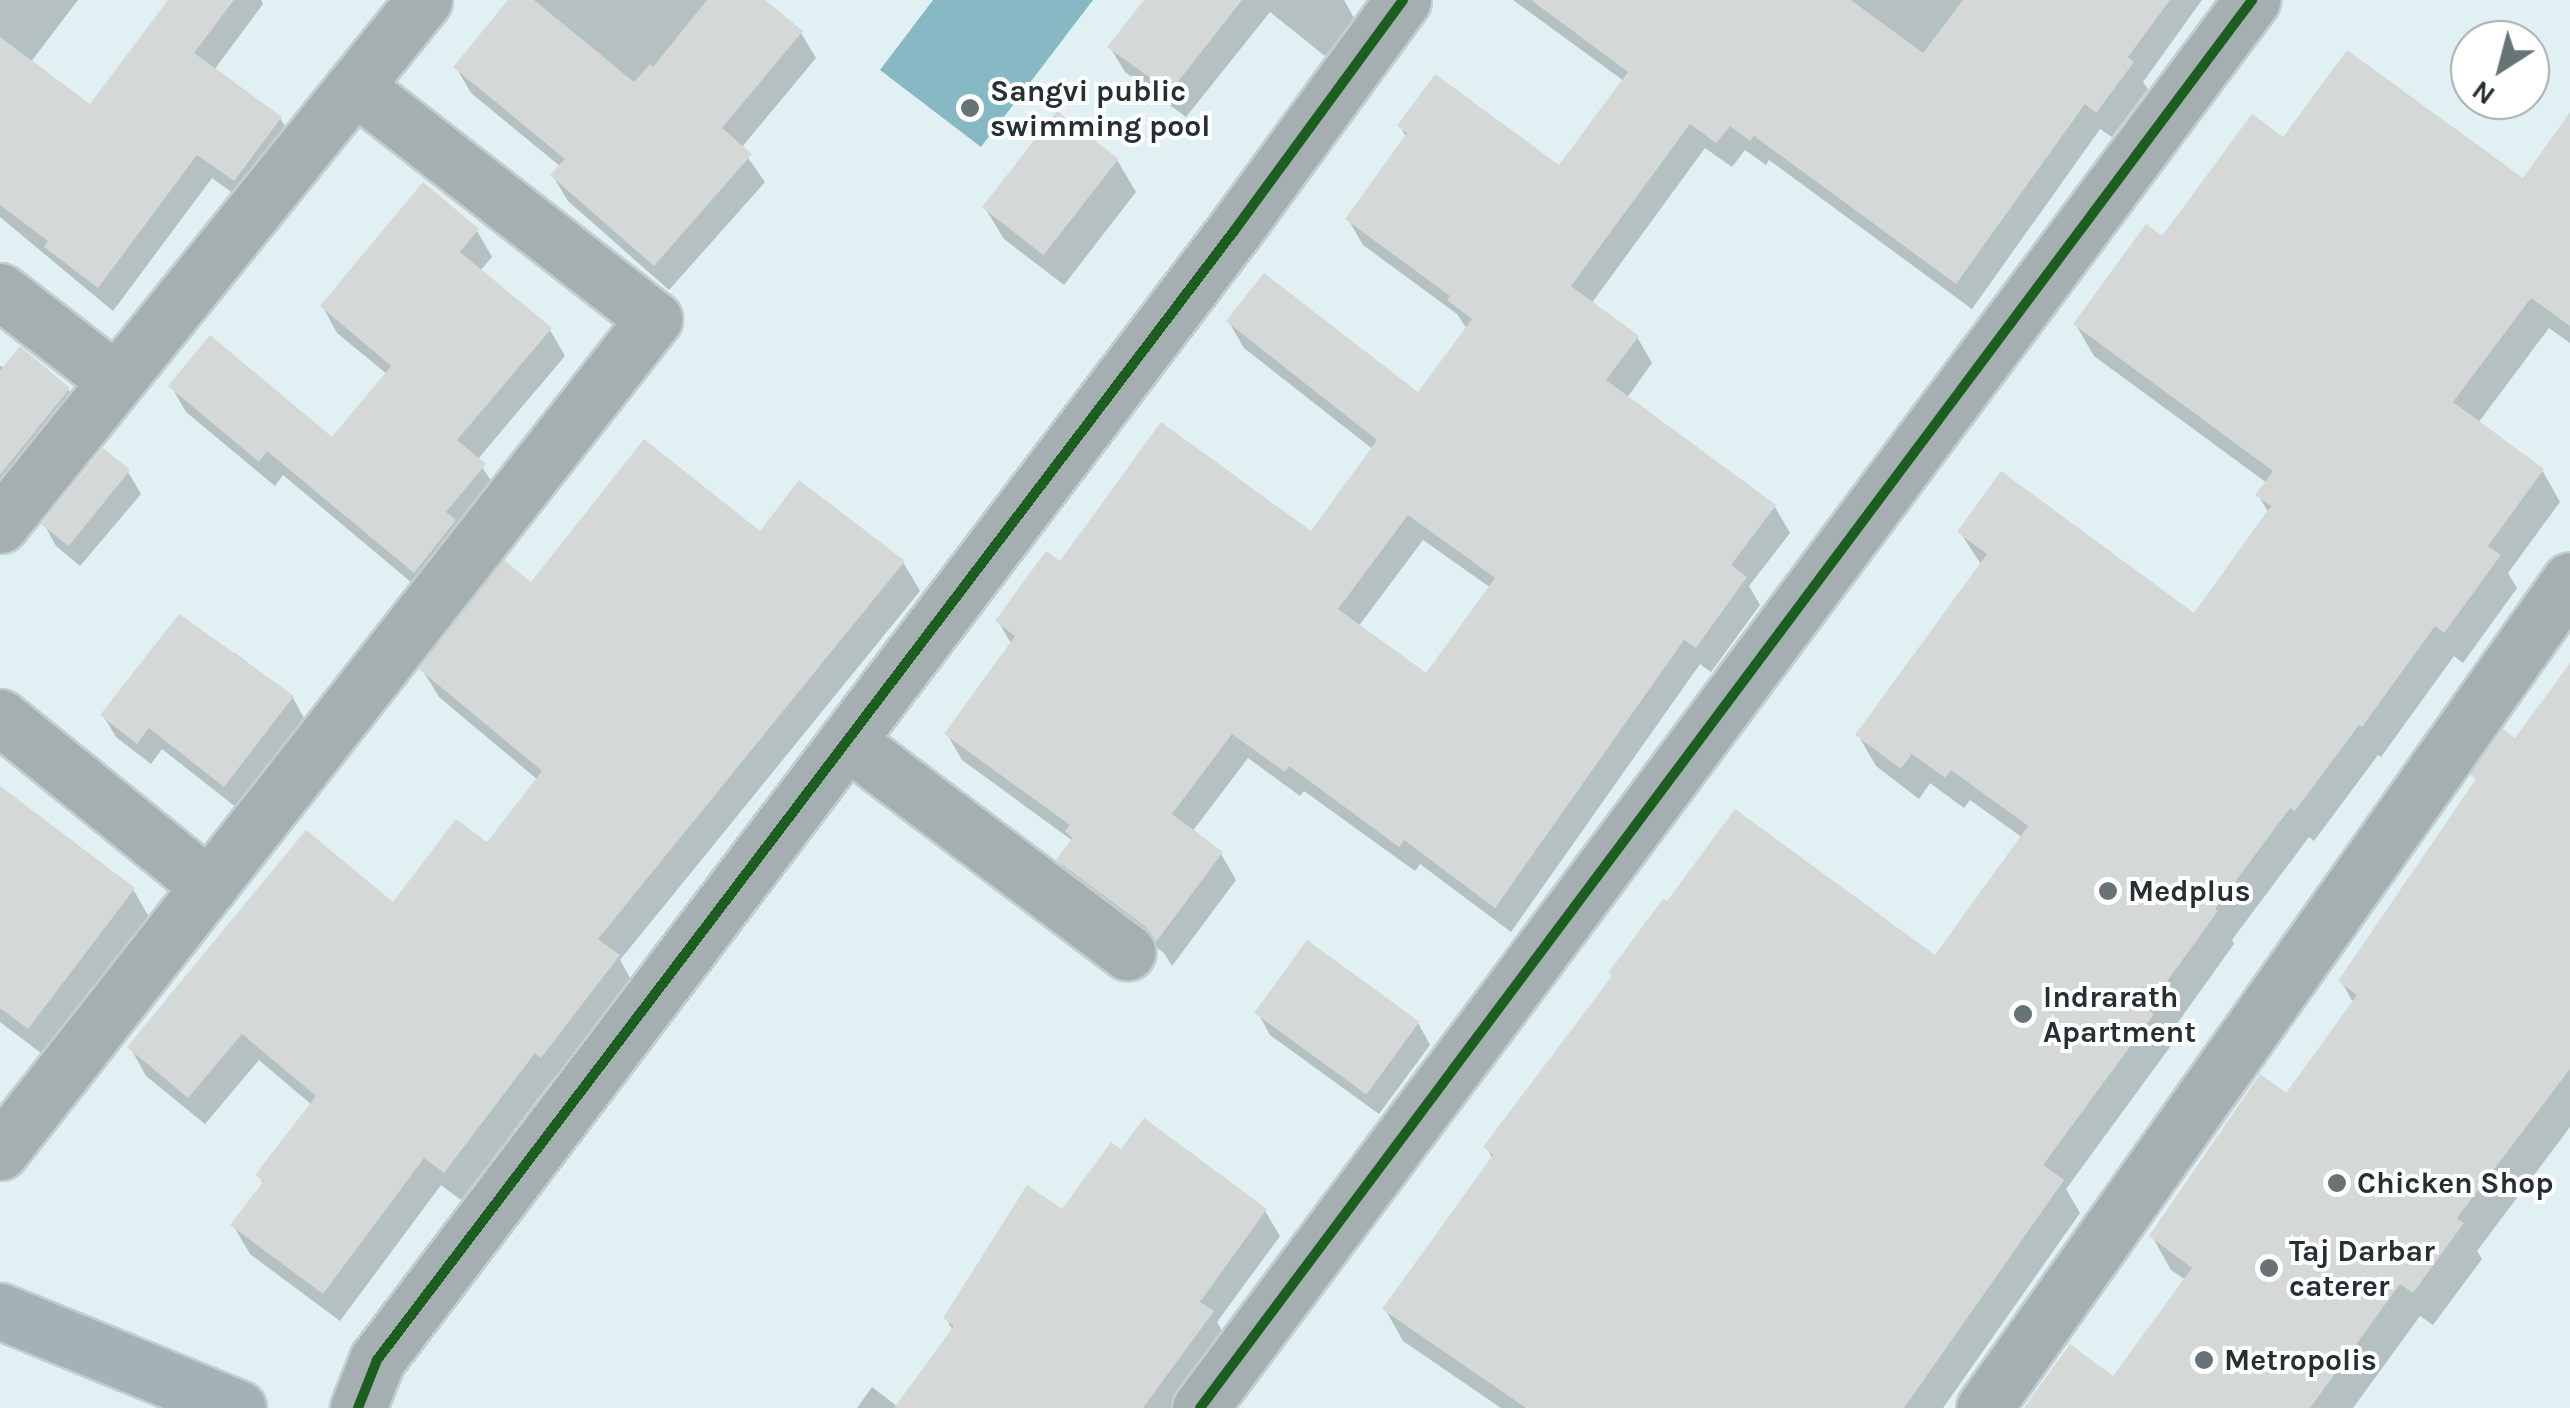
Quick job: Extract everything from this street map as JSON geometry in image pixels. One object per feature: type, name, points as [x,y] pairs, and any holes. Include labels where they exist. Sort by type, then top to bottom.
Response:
[{"type":"main road","points":[[0,1311],[238,1408]]},
{"type":"street","points":[[0,525],[424,0]]},
{"type":"street","points":[[358,1408],[377,1360],[1404,0]]},
{"type":"street","points":[[1200,1408],[2252,0]]},
{"type":"street","points":[[0,1152],[654,319],[356,88]]},
{"type":"street","points":[[0,291],[115,380]]},
{"type":"street","points":[[1984,1408],[2570,580]]},
{"type":"street","points":[[0,717],[209,886]]},
{"type":"street","points":[[847,741],[1128,952]]},
{"type":"water","name":"Sangvi public swimming pool","points":[[933,0],[1093,0],[981,147],[880,70]]},
{"type":"building","points":[[168,0],[234,0],[194,53],[282,117],[234,181],[197,155],[98,288],[44,247],[48,241],[0,205],[0,37],[90,104]]},
{"type":"building","points":[[508,0],[534,0],[634,82],[650,64],[653,67],[707,0],[765,0],[803,31],[722,128],[752,154],[654,266],[550,175],[565,159],[453,67]]},
{"type":"building","points":[[1144,0],[1242,0],[1170,92],[1107,47]]},
{"type":"building","points":[[1531,0],[1851,0],[1923,53],[1963,0],[2170,0],[2128,57],[2134,62],[2096,113],[2085,104],[1956,284],[1754,136],[1750,141],[1730,126],[1716,143],[1690,124],[1571,286],[1639,336],[1606,380],[1776,505],[1731,565],[1747,577],[1696,648],[1684,640],[1495,908],[1404,840],[1399,847],[1289,766],[1285,772],[1232,734],[1172,814],[1223,852],[1156,942],[1146,927],[1056,860],[1072,838],[1065,831],[1070,825],[944,734],[1015,636],[995,621],[1046,551],[1060,561],[1161,422],[1311,531],[1377,440],[1226,321],[1264,273],[1418,392],[1472,319],[1447,300],[1450,296],[1345,219],[1407,133],[1397,126],[1435,74],[1559,165],[1628,72]],"holes":[[[1408,515],[1495,578],[1426,673],[1338,609]]]},
{"type":"building","points":[[2347,50],[2523,178],[2570,112],[2570,326],[2531,298],[2453,402],[2544,469],[2488,546],[2501,555],[2444,633],[2435,626],[2362,727],[2359,725],[2295,811],[2290,808],[2215,909],[2218,911],[2147,1009],[2154,1014],[2043,1165],[2064,1180],[1904,1408],[1526,1408],[1382,1309],[1493,1155],[1483,1147],[1612,976],[1608,973],[1663,899],[1667,901],[1735,809],[1935,955],[2028,826],[1951,770],[1945,778],[1912,754],[1901,769],[1855,735],[1987,554],[1957,532],[2001,471],[2194,613],[2271,506],[2255,495],[2273,471],[2073,324],[2146,224],[2162,236],[2252,114],[2283,137]]},
{"type":"building","points":[[1057,111],[1118,159],[1043,255],[982,207]]},
{"type":"building","points":[[423,182],[479,229],[460,252],[552,328],[457,440],[486,464],[446,512],[456,520],[414,573],[267,451],[259,462],[168,386],[210,335],[332,437],[391,366],[320,306]]},
{"type":"building","points":[[20,346],[70,388],[0,475],[0,371]]},
{"type":"building","points":[[644,439],[760,531],[799,480],[905,561],[598,939],[620,955],[541,1058],[535,1053],[444,1173],[424,1158],[323,1294],[230,1225],[264,1181],[255,1175],[316,1096],[242,1034],[188,1098],[127,1047],[306,830],[393,902],[456,819],[487,842],[542,771],[419,669],[504,560],[531,582]]},
{"type":"building","points":[[103,448],[130,470],[69,546],[41,524]]},
{"type":"building","points":[[179,614],[294,696],[224,787],[149,728],[137,744],[100,715]]},
{"type":"building","points":[[2570,663],[2570,1069],[2457,1218],[2464,1223],[2413,1293],[2400,1284],[2310,1408],[2024,1408],[2070,1344],[2113,1376],[2192,1268],[2149,1236],[2260,1074],[2286,1093],[2357,995],[2338,981],[2476,779],[2470,775],[2503,729],[2515,738]]},
{"type":"building","points":[[0,786],[135,888],[28,1029],[0,1008]]},
{"type":"building","points":[[1307,940],[1419,1022],[1367,1095],[1254,1013]]},
{"type":"building","points":[[1144,1118],[1267,1209],[1200,1302],[1214,1311],[1143,1408],[894,1408],[954,1326],[943,1318],[1027,1185],[1062,1209],[1111,1142],[1121,1149]]},
{"type":"cycle path","points":[[358,1408],[377,1360],[1234,231],[1403,0]]},
{"type":"cycle path","points":[[1200,1408],[2252,0]]},
{"type":"place","name":"Sangvi public swimming pool","points":[[970,108]]},
{"type":"place","name":"Medplus","points":[[2108,891]]},
{"type":"place","name":"Indrarath Apartment","points":[[2023,1014]]},
{"type":"place","name":"Chicken Shop","points":[[2337,1183]]},
{"type":"place","name":"Taj Darbar caterer","points":[[2269,1268]]},
{"type":"place","name":"Metropolis","points":[[2204,1360]]}]
